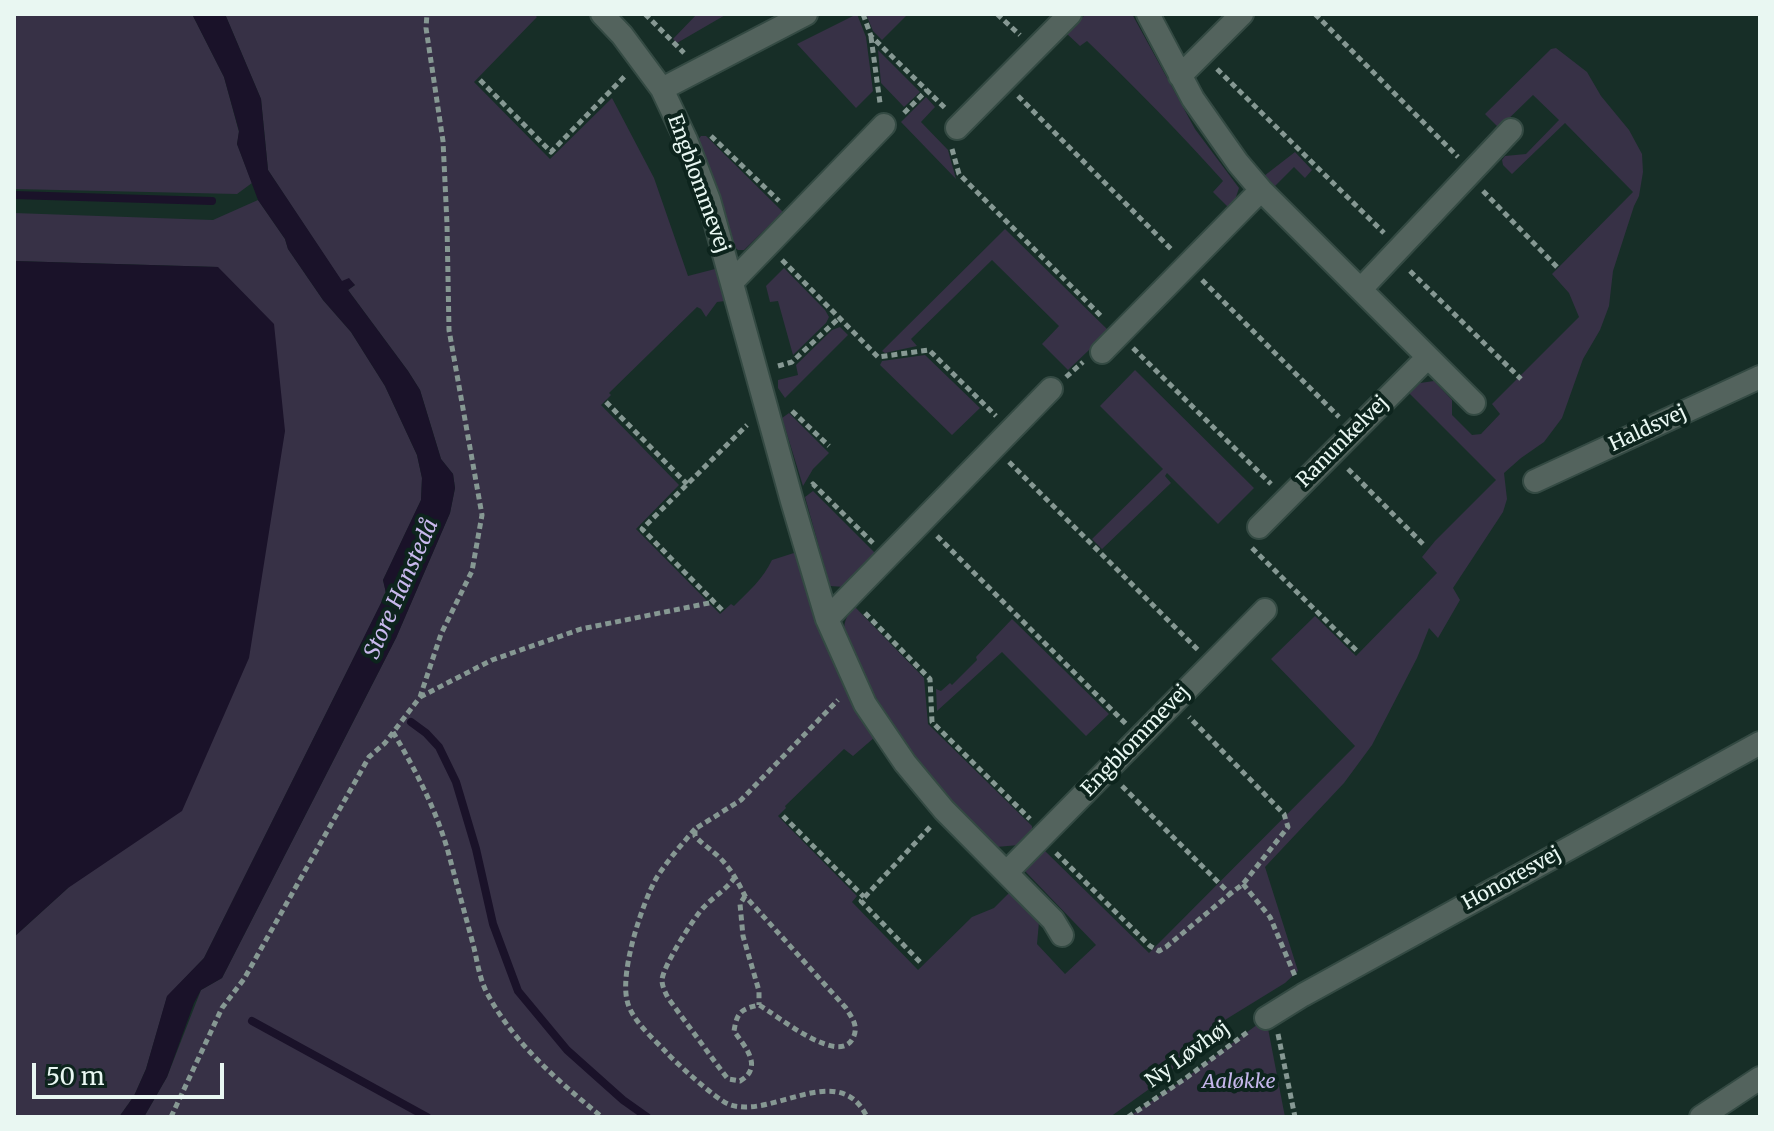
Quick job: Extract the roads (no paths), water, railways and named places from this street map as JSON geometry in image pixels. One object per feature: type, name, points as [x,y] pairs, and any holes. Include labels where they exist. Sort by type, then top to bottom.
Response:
[{"type":"street","name":"Engblommevej","points":[[602,14],[622,35],[662,89],[709,200],[827,619],[865,704],[905,763],[944,810],[1053,920],[1062,935]]},
{"type":"street","points":[[662,89],[806,14]]},
{"type":"street","points":[[957,128],[1070,14]]},
{"type":"street","points":[[1148,14],[1193,99],[1238,163],[1261,190],[1474,403]]},
{"type":"street","points":[[1180,76],[1242,14]]},
{"type":"street","name":"Engblommevej","points":[[733,281],[884,125]]},
{"type":"street","points":[[1361,289],[1511,130]]},
{"type":"street","points":[[1102,352],[1261,190]]},
{"type":"street","name":"Ranunkelvej","points":[[1259,527],[1428,357]]},
{"type":"street","name":"Haldsvej","points":[[1535,481],[1760,377]]},
{"type":"street","points":[[827,619],[1051,389]]},
{"type":"street","name":"Engblommevej","points":[[1007,872],[1265,610]]},
{"type":"street","name":"Honoresvej","points":[[1270,1016],[1760,743]]},
{"type":"street","points":[[1701,1117],[1760,1078]]},
{"type":"water","name":"Store Hanstedå","points":[[192,14],[225,14],[261,99],[268,170],[342,281],[349,278],[355,285],[348,290],[420,390],[441,459],[453,474],[455,488],[450,513],[396,638],[222,978],[201,990],[167,1077],[144,1117],[119,1117],[134,1096],[146,1069],[167,996],[204,958],[386,593],[383,580],[421,500],[422,478],[417,455],[385,386],[351,332],[323,300],[288,249],[285,239],[258,200],[237,144],[239,131],[224,77]]},
{"type":"water","points":[[14,261],[218,267],[274,324],[285,431],[249,658],[182,811],[68,888],[14,937]]},
{"type":"waterway","points":[[14,195],[212,201]]},
{"type":"waterway","points":[[411,722],[439,747],[456,782],[476,849],[493,924],[518,991],[567,1050],[647,1117]]},
{"type":"waterway","points":[[252,1021],[427,1117]]},
{"type":"park label","name":"Aaløkke","points":[[1239,1082]]}]
